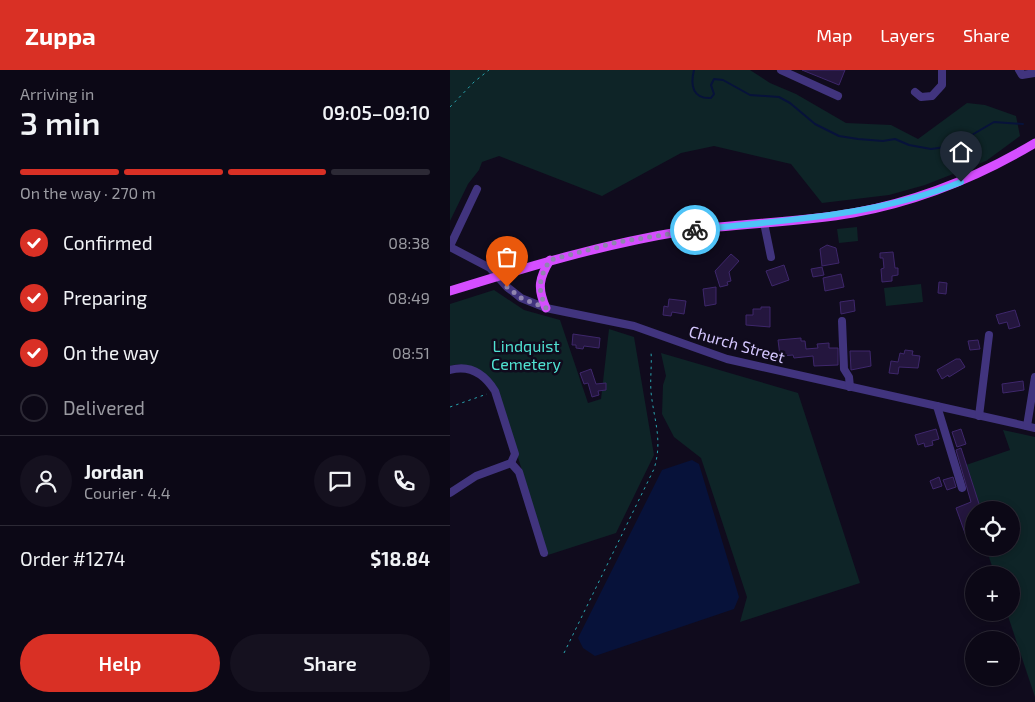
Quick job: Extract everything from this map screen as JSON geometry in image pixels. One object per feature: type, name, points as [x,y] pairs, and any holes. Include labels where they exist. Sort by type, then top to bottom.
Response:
[{"type":"main road","points":[[450,292],[550,260],[618,242],[686,231],[851,213],[929,195],[977,175],[1035,143]]},
{"type":"main road","points":[[546,308],[540,296],[539,282],[550,260]]},
{"type":"street","points":[[781,70],[838,96]]},
{"type":"street","points":[[915,92],[921,97],[932,96],[942,85],[942,70]]},
{"type":"street","points":[[1019,70],[1025,76],[1035,73]]},
{"type":"street","points":[[450,247],[477,189]]},
{"type":"street","points":[[764,222],[771,257]]},
{"type":"street","name":"Church Street","points":[[450,247],[490,268],[507,287],[521,298],[546,308],[634,326],[727,359],[1031,427]]},
{"type":"street","points":[[842,320],[844,369],[849,377],[850,387]]},
{"type":"street","points":[[979,416],[989,336]]},
{"type":"street","points":[[450,370],[465,368],[476,371],[490,382],[515,454],[511,463],[476,476],[450,493]]},
{"type":"street","points":[[1031,427],[1035,377]]},
{"type":"street","points":[[937,406],[962,488]]},
{"type":"street","points":[[511,463],[519,472],[544,553]]},
{"type":"path","points":[[450,107],[474,82],[489,70]]},
{"type":"path","points":[[564,653],[654,470],[659,452],[659,440],[651,392],[651,352]]},
{"type":"path","points":[[450,407],[495,392]]},
{"type":"green space","points":[[450,70],[750,70],[770,83],[796,94],[846,123],[891,125],[918,139],[967,103],[985,105],[1016,116],[1020,136],[986,161],[925,185],[889,195],[822,203],[791,164],[714,146],[681,153],[602,196],[499,156],[482,162],[479,170],[468,184],[450,221]]},
{"type":"green space","points":[[857,227],[858,241],[839,243],[837,229]]},
{"type":"green space","points":[[921,284],[923,302],[886,306],[884,288]]},
{"type":"green space","name":"Lindquist Cemetery","points":[[494,290],[524,310],[560,320],[588,403],[601,399],[609,329],[634,337],[654,455],[616,533],[548,555],[496,386],[481,372],[469,366],[450,366],[450,304]]},
{"type":"green space","points":[[661,353],[798,393],[860,583],[740,622],[747,597],[701,458],[674,437],[662,414],[663,385],[666,376]]},
{"type":"green space","points":[[1003,430],[1035,437],[1035,697],[1020,652],[1020,631],[1013,631],[1010,621],[1020,621],[1020,566],[992,566],[989,556],[1020,556],[1020,501],[978,501],[966,465],[1010,450]]},
{"type":"water","points":[[692,460],[699,464],[739,597],[734,609],[595,656],[583,648],[578,638],[662,470]]},
{"type":"building","points":[[802,70],[845,70],[839,85]]},
{"type":"building","points":[[827,245],[836,248],[839,263],[822,266],[820,249]]},
{"type":"building","points":[[893,252],[898,275],[892,276],[892,281],[882,282],[881,269],[884,268],[883,258],[880,258],[880,253]]},
{"type":"building","points":[[731,254],[739,261],[729,272],[731,281],[727,282],[728,285],[720,287],[715,271]]},
{"type":"building","points":[[784,265],[789,280],[772,286],[766,271]]},
{"type":"building","points":[[822,267],[824,275],[813,277],[811,269]]},
{"type":"building","points":[[841,274],[844,287],[825,291],[823,278]]},
{"type":"building","points":[[939,282],[947,283],[946,294],[938,293]]},
{"type":"building","points":[[716,287],[716,304],[705,306],[703,289]]},
{"type":"building","points":[[669,299],[686,301],[684,314],[672,312],[671,316],[663,315],[664,306],[668,307]]},
{"type":"building","points":[[854,300],[855,311],[841,314],[840,302]]},
{"type":"building","points":[[761,307],[770,307],[770,327],[746,325],[746,315],[753,315],[753,309],[761,309]]},
{"type":"building","points":[[1015,310],[1020,326],[1009,329],[1007,322],[999,324],[996,315]]},
{"type":"building","points":[[573,334],[600,338],[599,348],[584,346],[583,349],[576,348],[576,345],[572,345]]},
{"type":"building","points":[[801,338],[801,341],[805,341],[806,349],[818,348],[817,344],[829,343],[829,348],[838,348],[838,365],[814,366],[813,356],[794,358],[793,355],[780,356],[778,340]]},
{"type":"building","points":[[978,340],[980,349],[970,350],[968,341]]},
{"type":"building","points":[[905,350],[913,351],[912,355],[920,356],[918,368],[899,367],[898,374],[889,373],[891,361],[898,362],[900,353],[904,354]]},
{"type":"building","points":[[850,351],[870,351],[871,366],[851,370]]},
{"type":"building","points":[[956,359],[960,359],[965,367],[942,379],[937,370]]},
{"type":"building","points":[[591,369],[596,384],[606,383],[606,390],[598,391],[599,395],[592,397],[588,383],[584,384],[580,373]]},
{"type":"building","points":[[1023,381],[1024,390],[1003,393],[1002,384]]},
{"type":"building","points":[[936,429],[939,439],[932,441],[933,445],[925,447],[924,443],[918,445],[915,435]]},
{"type":"building","points":[[961,429],[966,444],[957,447],[952,432]]},
{"type":"building","points":[[961,448],[978,501],[971,501],[956,450]]},
{"type":"building","points":[[939,477],[942,486],[933,489],[930,481]]},
{"type":"building","points":[[953,477],[956,487],[947,490],[943,480]]},
{"type":"building","points":[[965,504],[965,533],[956,508]]},
{"type":"waterway","points":[[694,70],[693,86],[700,96],[711,98],[714,94],[711,85],[714,79],[723,80],[750,95],[779,97],[790,103],[815,124],[839,136],[883,141],[895,139],[909,145],[931,149],[953,146],[994,122],[1023,124]]},
{"type":"way so far","points":[[507,287],[521,298],[546,308],[540,296],[539,282],[540,276],[550,260],[618,242],[695,230]]},
{"type":"route","points":[[695,230],[851,213],[893,205],[929,195],[961,182]]}]
